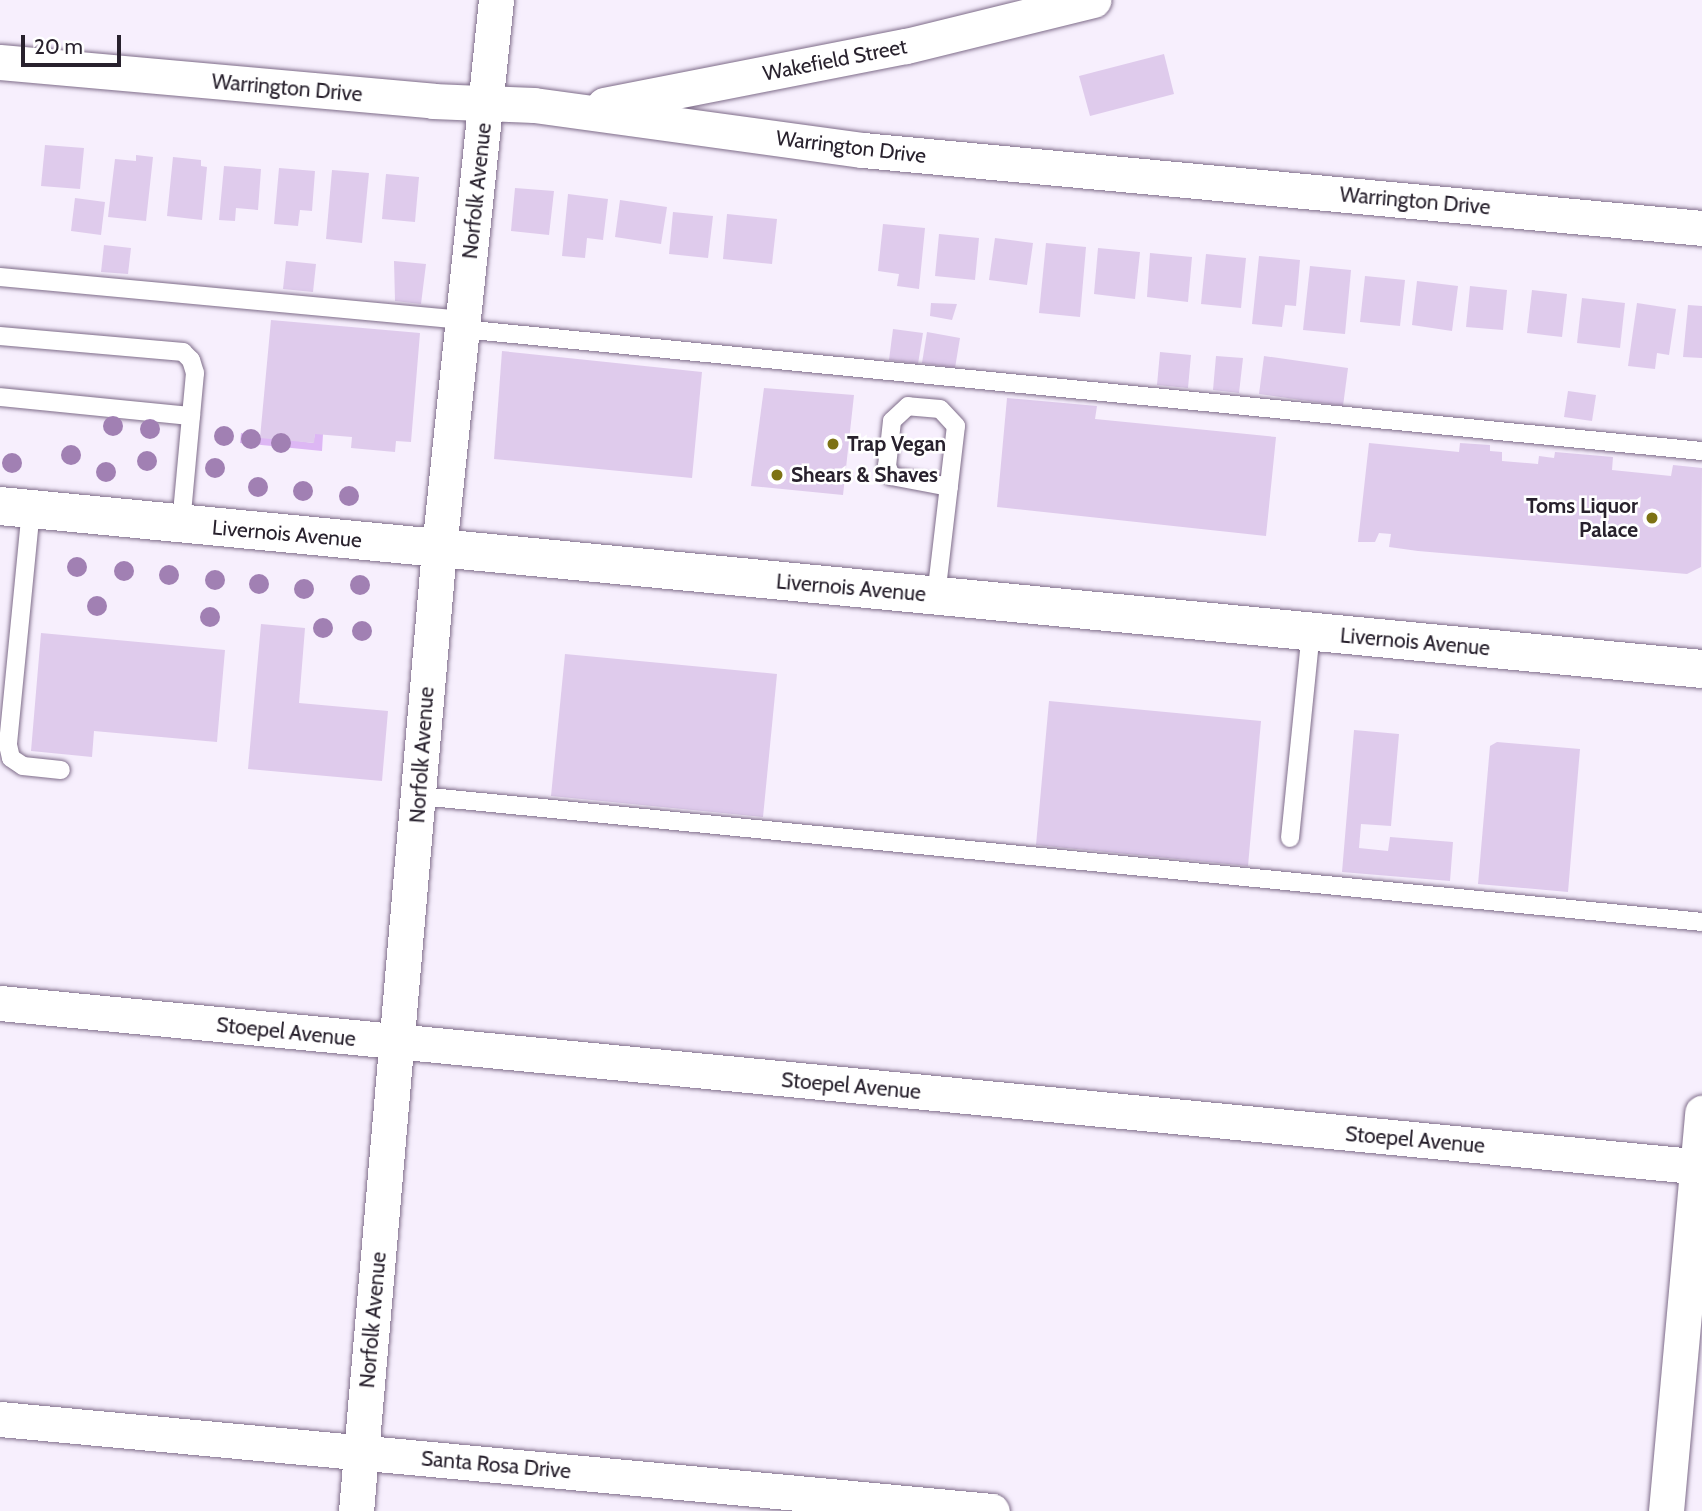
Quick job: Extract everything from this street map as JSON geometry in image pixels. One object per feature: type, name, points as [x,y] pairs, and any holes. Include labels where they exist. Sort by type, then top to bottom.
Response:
[{"type":"street","name":"Norfolk Avenue","points":[[356,1511],[439,549],[496,0]]},
{"type":"street","name":"Wakefield Street","points":[[575,110],[906,46],[1093,0]]},
{"type":"street","name":"Warrington Drive","points":[[0,62],[575,110],[863,150],[1702,228]]},
{"type":"street","name":"Livernois Avenue","points":[[16,508],[1702,669]]},
{"type":"street","name":"Stoepel Avenue","points":[[0,1003],[398,1044],[1700,1167]]},
{"type":"street","points":[[1665,1511],[1700,1167],[1702,1113]]},
{"type":"street","name":"Santa Rosa Drive","points":[[0,1419],[992,1511]]},
{"type":"lane","points":[[0,277],[1702,451]]},
{"type":"lane","points":[[0,336],[183,352],[195,373],[181,524]]},
{"type":"lane","points":[[0,397],[191,416]]},
{"type":"lane","points":[[936,596],[949,487],[956,426],[940,409],[908,406],[892,421],[887,466],[891,476],[949,487]]},
{"type":"lane","points":[[16,508],[8,746],[11,758],[23,766],[61,770]]},
{"type":"lane","points":[[1290,838],[1311,632]]},
{"type":"lane","points":[[419,796],[1702,922]]},
{"type":"shaded area","points":[[241,433],[313,443],[315,434],[323,434],[322,451],[240,443]]},
{"type":"building","points":[[1164,54],[1174,94],[1090,116],[1079,76]]},
{"type":"building","points":[[45,145],[84,148],[80,189],[41,186]]},
{"type":"building","points":[[136,155],[153,157],[146,221],[108,217],[115,159],[136,161]]},
{"type":"building","points":[[173,157],[201,160],[201,166],[207,167],[202,220],[167,216]]},
{"type":"building","points":[[224,166],[261,169],[258,210],[236,208],[235,221],[219,220]]},
{"type":"building","points":[[279,168],[315,171],[312,211],[300,210],[298,226],[274,224]]},
{"type":"building","points":[[332,170],[369,173],[362,243],[326,239]]},
{"type":"building","points":[[386,174],[419,177],[415,222],[382,219]]},
{"type":"building","points":[[515,188],[554,191],[549,235],[511,231]]},
{"type":"building","points":[[568,194],[608,199],[603,240],[587,238],[585,258],[562,256]]},
{"type":"building","points":[[75,198],[105,202],[101,235],[71,231]]},
{"type":"building","points":[[620,200],[667,207],[661,244],[615,237]]},
{"type":"building","points":[[673,212],[713,216],[708,258],[669,254]]},
{"type":"building","points":[[727,214],[777,219],[772,264],[723,259]]},
{"type":"building","points":[[883,224],[925,228],[919,289],[897,286],[899,274],[878,271]]},
{"type":"building","points":[[939,234],[979,238],[975,280],[935,276]]},
{"type":"building","points":[[995,238],[1033,243],[1027,285],[989,280]]},
{"type":"building","points":[[1046,243],[1086,247],[1080,317],[1039,313]]},
{"type":"building","points":[[104,245],[131,248],[128,274],[101,272]]},
{"type":"building","points":[[1098,248],[1140,252],[1135,299],[1094,294]]},
{"type":"building","points":[[1150,253],[1192,257],[1188,302],[1147,297]]},
{"type":"building","points":[[1206,254],[1246,258],[1241,308],[1201,304]]},
{"type":"building","points":[[1259,256],[1300,260],[1296,306],[1285,305],[1282,327],[1252,324]]},
{"type":"building","points":[[286,261],[316,264],[313,292],[283,289]]},
{"type":"building","points":[[394,261],[426,264],[421,304],[395,301]]},
{"type":"building","points":[[1310,266],[1351,270],[1345,334],[1303,330]]},
{"type":"building","points":[[1365,276],[1405,280],[1400,326],[1360,322]]},
{"type":"building","points":[[1417,281],[1458,286],[1452,331],[1412,325]]},
{"type":"building","points":[[1470,286],[1507,290],[1503,330],[1466,327]]},
{"type":"building","points":[[1532,290],[1567,294],[1562,337],[1527,333]]},
{"type":"building","points":[[1582,298],[1625,303],[1620,348],[1577,343]]},
{"type":"building","points":[[931,303],[957,304],[952,320],[930,316]]},
{"type":"building","points":[[1637,303],[1676,309],[1669,355],[1657,353],[1655,369],[1628,366]]},
{"type":"building","points":[[1688,305],[1702,306],[1702,358],[1683,357]]},
{"type":"building","points":[[271,320],[420,333],[411,442],[396,441],[395,452],[351,448],[352,437],[315,434],[314,443],[260,438]]},
{"type":"building","points":[[893,329],[923,333],[918,364],[889,360]]},
{"type":"building","points":[[927,332],[960,338],[955,368],[922,363]]},
{"type":"building","points":[[502,351],[702,372],[692,478],[494,459]]},
{"type":"building","points":[[1160,352],[1191,355],[1188,388],[1157,385]]},
{"type":"building","points":[[1216,356],[1243,358],[1239,393],[1213,390]]},
{"type":"building","points":[[1264,356],[1348,368],[1343,406],[1259,394]]},
{"type":"building","points":[[764,388],[854,395],[843,495],[751,486]]},
{"type":"building","points":[[1568,391],[1596,395],[1592,421],[1564,417]]},
{"type":"building","points":[[1007,398],[1097,406],[1095,419],[1276,437],[1266,536],[997,507]]},
{"type":"building","points":[[1369,443],[1459,452],[1460,443],[1490,445],[1490,451],[1502,452],[1502,461],[1538,464],[1539,456],[1554,458],[1555,452],[1613,457],[1612,470],[1671,476],[1673,465],[1702,468],[1701,567],[1687,574],[1418,551],[1389,547],[1391,534],[1379,533],[1375,542],[1358,542]]},
{"type":"building","points":[[261,624],[305,628],[299,703],[388,711],[382,781],[248,769]]},
{"type":"building","points":[[41,633],[225,650],[217,742],[94,731],[92,757],[31,751]]},
{"type":"building","points":[[565,654],[777,674],[763,817],[551,796]]},
{"type":"building","points":[[1049,701],[1261,721],[1248,866],[1036,845]]},
{"type":"building","points":[[1354,730],[1399,734],[1391,826],[1361,824],[1359,848],[1388,851],[1390,837],[1453,842],[1450,881],[1342,872]]},
{"type":"building","points":[[1497,742],[1580,749],[1568,892],[1478,884],[1490,746]]},
{"type":"place","name":"Trap Vegan","points":[[833,444]]},
{"type":"place","name":"Shears & Shaves","points":[[777,475]]},
{"type":"place","name":"Toms Liquor Palace","points":[[1652,518]]}]
